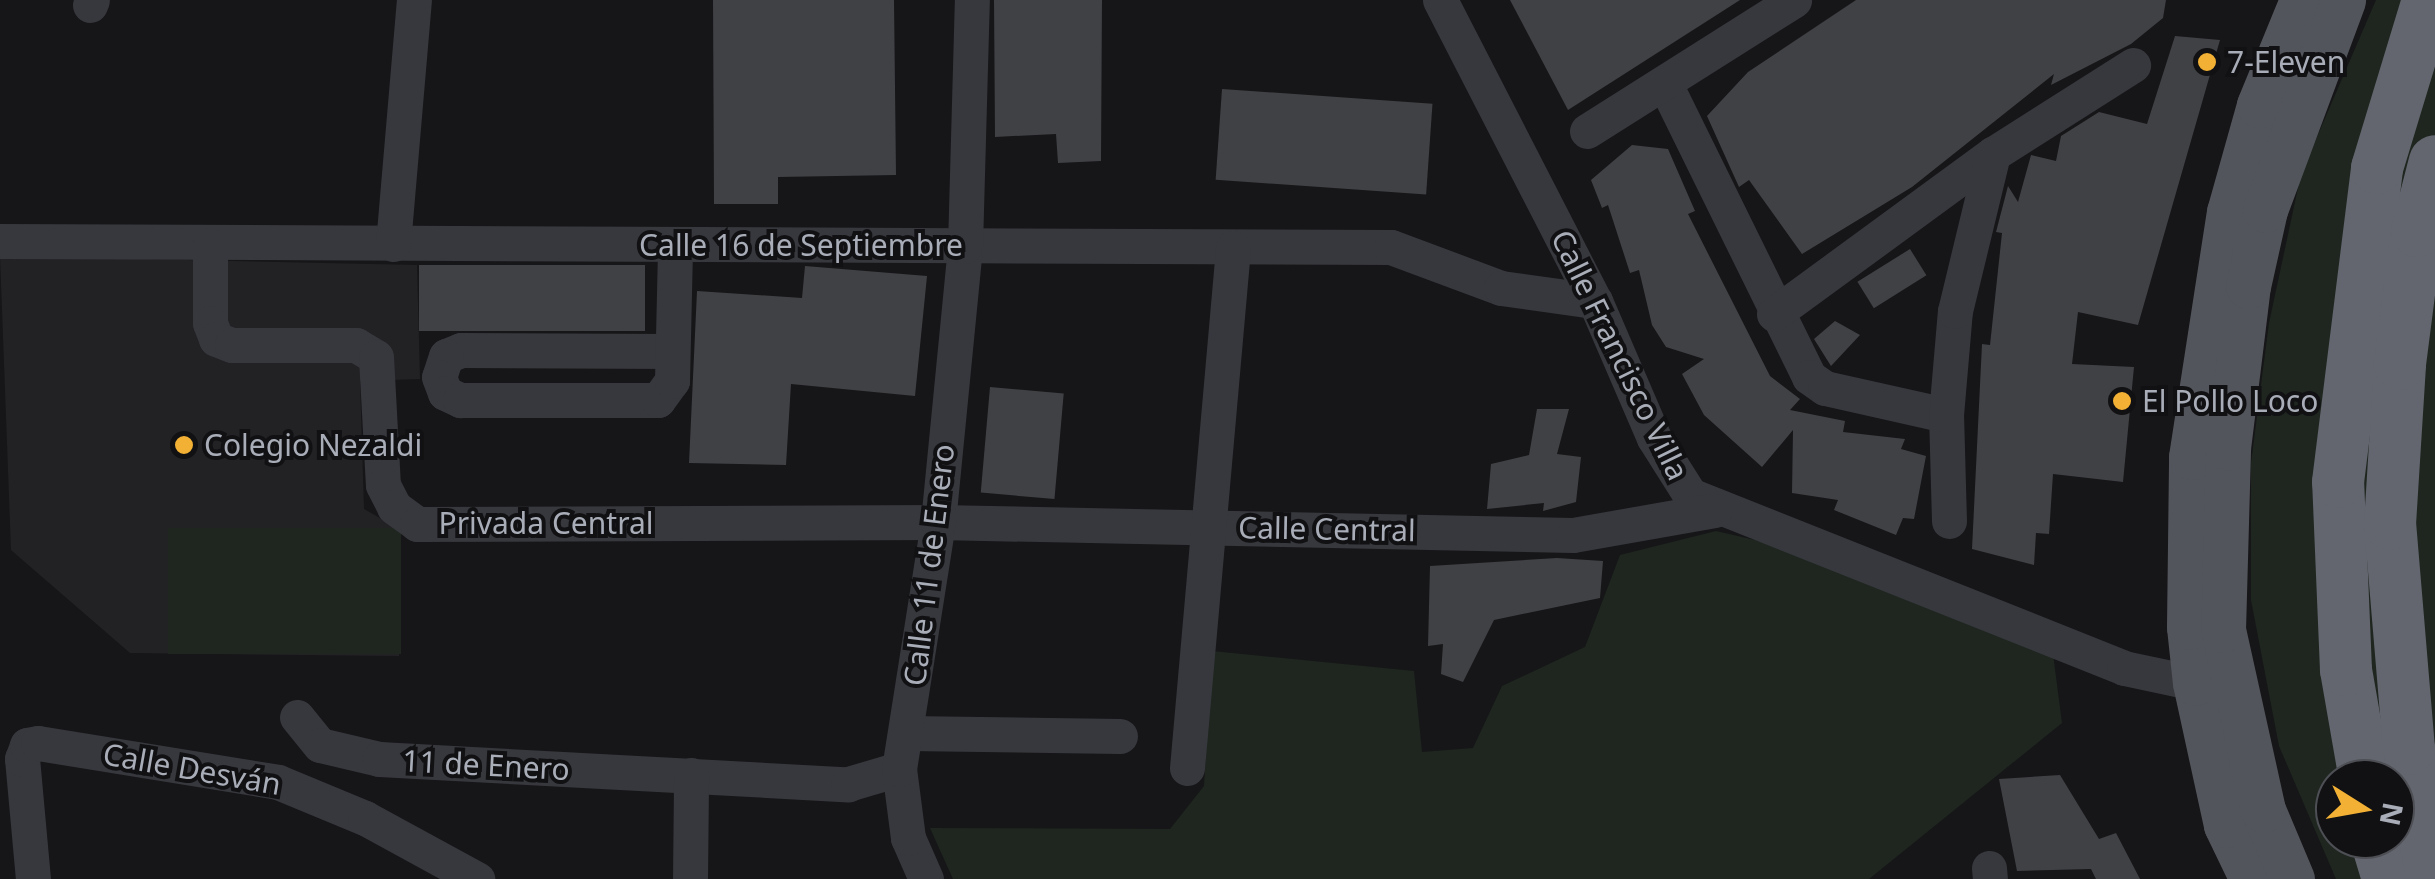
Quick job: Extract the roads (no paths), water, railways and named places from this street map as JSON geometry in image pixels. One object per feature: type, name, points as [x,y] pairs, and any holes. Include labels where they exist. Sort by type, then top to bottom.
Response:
[{"type":"highway","points":[[2362,759],[2346,670],[2338,482],[2377,168],[2428,0]]},
{"type":"highway","points":[[2432,879],[2409,749],[2390,524],[2400,364],[2417,231],[2435,161]]},
{"type":"main road","points":[[2292,879],[2263,810],[2231,683],[2222,630],[2224,520],[2238,352],[2265,210],[2343,0]]},
{"type":"main road","points":[[2252,879],[2226,825],[2195,684],[2189,628],[2191,457],[2212,294],[2259,105],[2290,8]]},
{"type":"street","points":[[392,244],[414,0]]},
{"type":"street","name":"Calle 11 de Enero","points":[[926,879],[908,838],[898,769],[907,733],[938,522],[965,246],[972,0]]},
{"type":"street","name":"Calle Francisco Villa","points":[[1440,0],[1595,301],[1674,476],[1715,510],[2124,668],[2195,684]]},
{"type":"street","points":[[1586,131],[1794,0]]},
{"type":"street","points":[[1774,314],[1993,154],[2133,65]]},
{"type":"street","points":[[1664,84],[1798,363],[1825,388],[1946,415]]},
{"type":"street","points":[[1949,521],[1946,415],[1955,311],[1993,154]]},
{"type":"street","name":"Calle 16 de Septiembre","points":[[0,241],[210,246],[1391,248],[1501,288],[1595,301]]},
{"type":"street","points":[[672,351],[461,350],[446,356],[439,377],[445,393],[460,400],[650,402],[670,389],[672,351],[675,245]]},
{"type":"street","name":"Privada Central","points":[[210,246],[210,324],[216,339],[232,346],[356,345],[376,358],[382,485],[394,507],[417,524],[938,522]]},
{"type":"street","points":[[1186,768],[1234,248]]},
{"type":"street","name":"Calle Central","points":[[938,522],[1573,535],[1715,510]]},
{"type":"street","name":"11 de Enero","points":[[296,717],[320,745],[345,755],[848,784],[898,769]]},
{"type":"street","points":[[907,733],[1120,736]]},
{"type":"street","name":"Calle Desván","points":[[34,879],[22,759],[32,743],[278,782],[364,818],[462,875]]},
{"type":"street","points":[[690,775],[690,879]]},
{"type":"place","name":"7-Eleven","points":[[2207,62]]},
{"type":"place","name":"El Pollo Loco","points":[[2122,401]]},
{"type":"place","name":"Colegio Nezaldi","points":[[184,445]]}]
